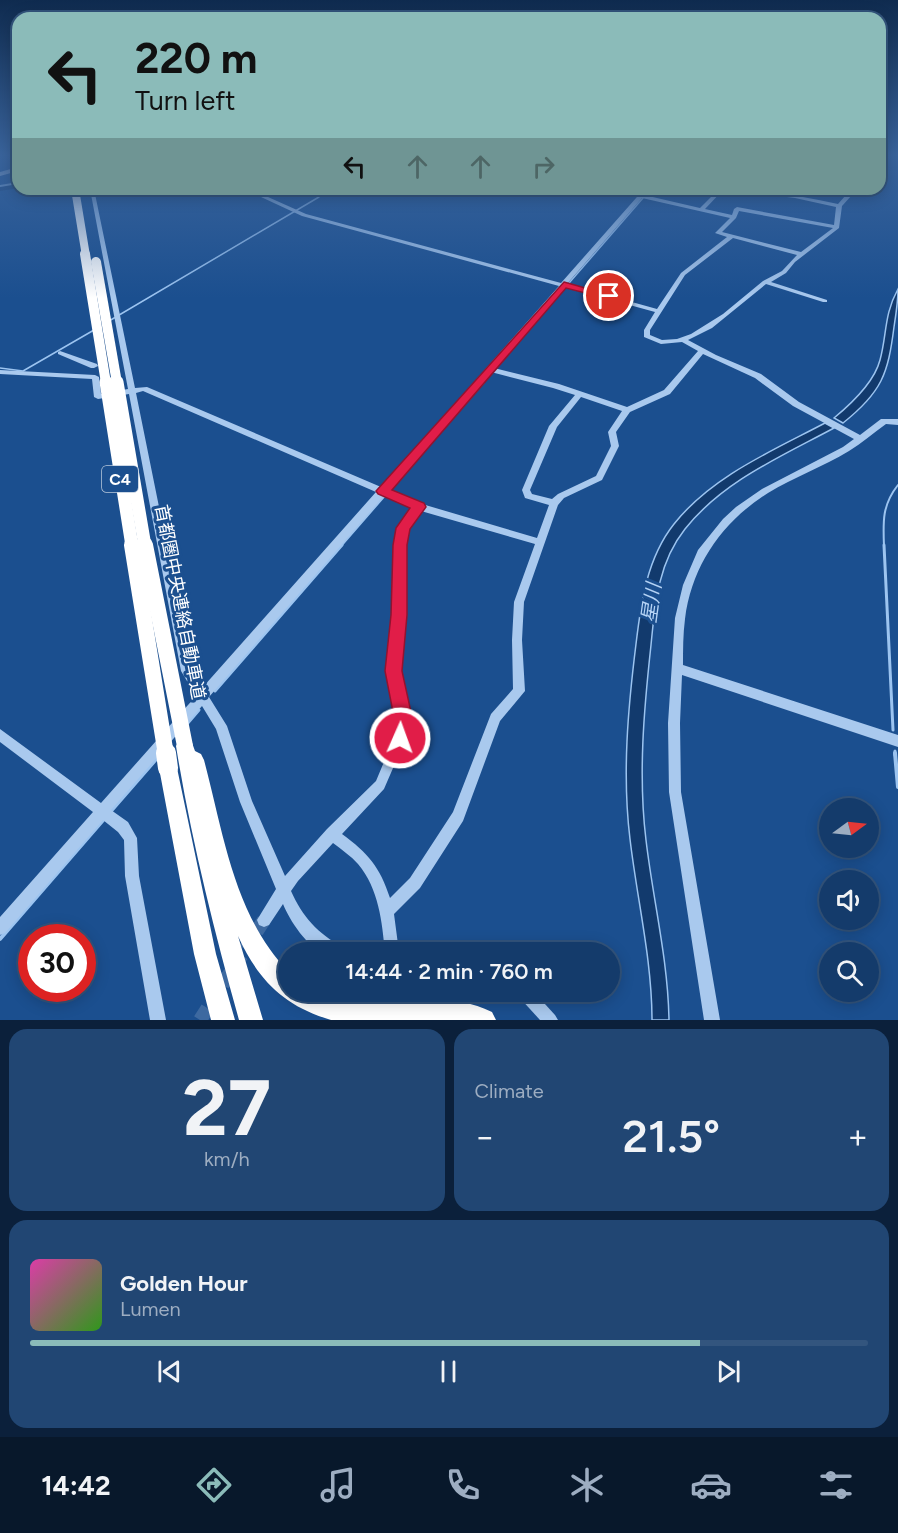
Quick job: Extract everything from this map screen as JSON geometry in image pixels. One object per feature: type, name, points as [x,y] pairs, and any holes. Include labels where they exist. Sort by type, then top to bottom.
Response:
[{"type":"highway","name":"首都圏中央連絡自動車道","points":[[77,203],[168,768],[205,954],[223,1020]]},
{"type":"highway","name":"首都圏中央連絡自動車道","points":[[85,203],[164,643],[188,745]]},
{"type":"highway","points":[[188,745],[241,917],[261,958],[278,976]]},
{"type":"highway","points":[[188,745],[196,810],[212,879],[251,1020]]},
{"type":"highway","points":[[311,1002],[340,1011],[366,1014],[453,1011],[484,1020]]},
{"type":"street","points":[[95,203],[187,671],[221,726],[246,801],[284,890],[304,927],[324,942]]},
{"type":"street","points":[[276,203],[304,215],[658,311]]},
{"type":"street","points":[[0,928],[635,203]]},
{"type":"street","points":[[678,203],[734,217]]},
{"type":"street","points":[[701,210],[709,203]]},
{"type":"street","points":[[824,203],[839,206]]},
{"type":"street","points":[[731,237],[684,274],[658,311],[646,336],[658,342],[682,339],[717,323],[765,282],[785,271],[802,254],[837,227],[839,206],[842,203]]},
{"type":"street","points":[[802,254],[718,232],[734,217],[737,208],[837,227]]},
{"type":"street","points":[[765,282],[825,301]]},
{"type":"street","points":[[682,339],[702,351],[758,376],[817,416],[861,439]]},
{"type":"street","points":[[387,911],[414,883],[458,816],[495,718],[519,690],[519,602],[554,503],[561,496],[601,476],[615,446],[612,432],[628,410],[667,392],[702,351]]},
{"type":"street","points":[[60,353],[94,366]]},
{"type":"street","points":[[489,369],[628,410]]},
{"type":"street","points":[[0,372],[95,377],[98,397],[144,388],[419,507],[540,542]]},
{"type":"street","points":[[554,503],[528,496],[526,490],[553,426],[580,394]]},
{"type":"street","points":[[712,1020],[675,792],[674,723],[683,601],[694,569],[713,536],[739,509],[765,490],[861,439],[884,421],[898,422]]},
{"type":"street","points":[[264,920],[284,890],[380,785],[400,738],[402,712],[394,671],[399,615],[400,545],[403,528],[419,507]]},
{"type":"street","points":[[677,669],[898,741]]},
{"type":"street","points":[[0,735],[123,827],[130,838],[132,876],[158,1020]]},
{"type":"street","points":[[333,834],[364,861],[387,911],[391,942]]},
{"type":"street","points":[[533,1002],[550,1020]]},
{"type":"water","points":[[898,289],[892,343],[886,370],[867,402],[843,423],[834,418],[861,392],[877,369],[890,307]]},
{"type":"water","name":"星川","points":[[825,423],[834,428],[754,471],[735,483],[700,512],[676,542],[663,570],[654,614],[646,693],[642,791],[646,840],[666,975],[669,1020],[652,1020],[650,975],[630,839],[626,790],[631,692],[640,612],[651,566],[657,551],[674,524],[706,492],[744,466]]},
{"type":"waterway","points":[[109,321],[310,203]]},
{"type":"waterway","points":[[482,383],[639,203]]},
{"type":"waterway","points":[[0,368],[23,371],[94,330]]},
{"type":"waterway","points":[[341,546],[484,382]]},
{"type":"waterway","points":[[884,545],[886,507],[898,485]]},
{"type":"waterway","points":[[215,691],[342,545]]},
{"type":"waterway","points":[[884,545],[893,730]]},
{"type":"waterway","points":[[187,724],[199,710]]},
{"type":"waterway","points":[[895,753],[898,787]]},
{"type":"waterway","points":[[110,812],[157,758]]},
{"type":"waterway","points":[[0,939],[104,819]]},
{"type":"tunnel","points":[[200,1020],[264,920]]},
{"type":"route","points":[[400,738],[403,722],[394,671],[399,615],[400,545],[403,528],[419,507],[383,491],[564,285],[609,296]]}]
